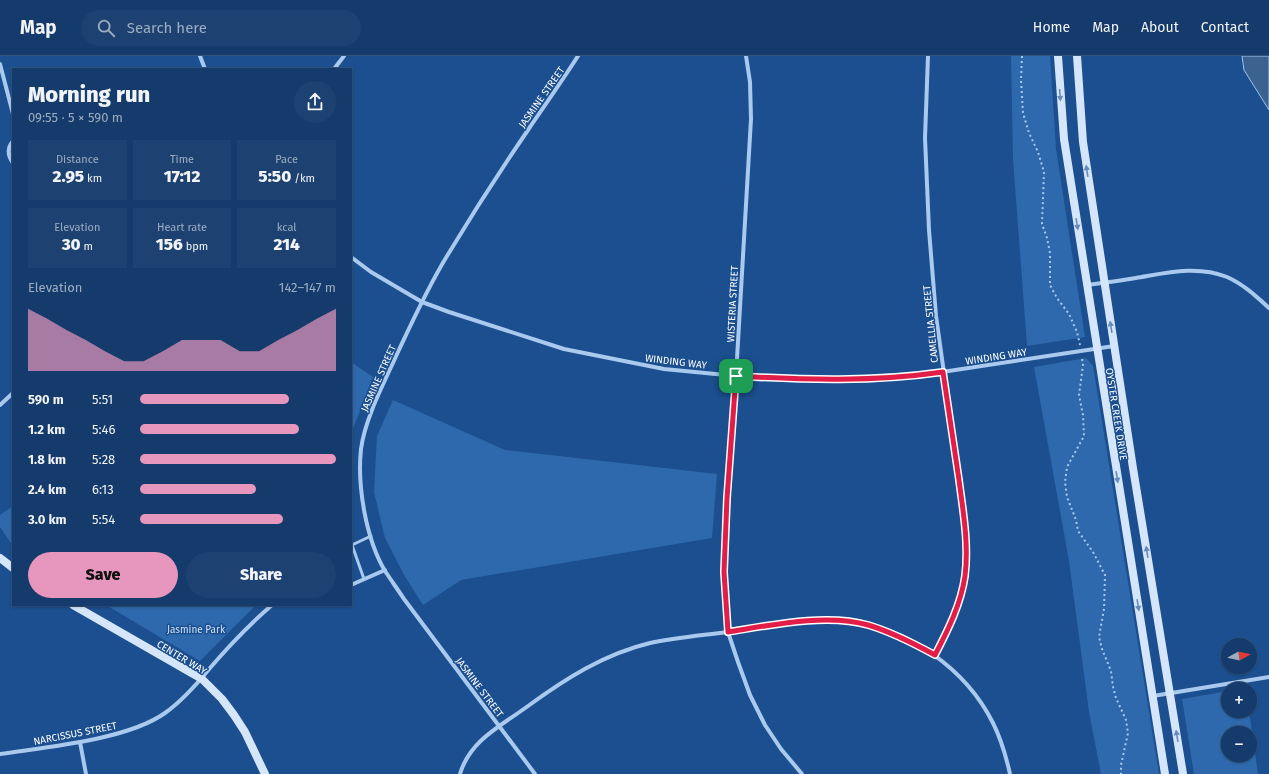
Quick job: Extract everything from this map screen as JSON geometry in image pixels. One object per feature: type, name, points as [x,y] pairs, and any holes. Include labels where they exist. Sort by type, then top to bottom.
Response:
[{"type":"main road","name":"OYSTER CREEK DRIVE","points":[[1058,56],[1064,139],[1086,285],[1165,774]]},
{"type":"main road","name":"OYSTER CREEK DRIVE","points":[[1077,56],[1083,142],[1104,283],[1183,774]]},
{"type":"main road","points":[[0,558],[12,567]]},
{"type":"main road","name":"CENTER WAY","points":[[76,606],[202,679],[222,699],[234,715],[245,732],[265,774]]},
{"type":"street","points":[[200,56],[205,68]]},
{"type":"street","points":[[335,68],[344,56]]},
{"type":"street","name":"JASMINE STREET","points":[[535,774],[404,599],[385,570],[371,536],[364,507],[361,480],[361,449],[367,423],[388,374],[422,302],[446,258],[496,178],[578,56]]},
{"type":"street","name":"WISTERIA STREET","points":[[746,56],[750,82],[751,119],[736,376],[727,498],[724,572],[728,632],[750,694],[762,719],[781,749],[802,774]]},
{"type":"street","name":"CAMELLIA STREET","points":[[928,56],[925,138],[936,316],[963,509],[967,550],[965,577],[957,608],[950,626],[935,655]]},
{"type":"street","points":[[0,64],[12,110]]},
{"type":"street","points":[[12,143],[9,148],[10,158],[12,161]]},
{"type":"street","name":"WINDING WAY","points":[[352,258],[371,272],[422,302],[564,349],[664,369],[736,376],[801,380],[854,380],[909,377],[1114,346]]},
{"type":"street","points":[[1086,285],[1171,272],[1192,270],[1210,272],[1228,278],[1245,288],[1269,308]]},
{"type":"street","points":[[0,404],[12,394]]},
{"type":"street","points":[[352,585],[385,570]]},
{"type":"street","name":"NARCISSUS STREET","points":[[0,754],[80,742],[110,735],[147,723],[165,713],[202,679],[269,606]]},
{"type":"street","points":[[460,774],[463,763],[474,746],[499,726],[560,683],[577,673],[614,656],[651,643],[811,620],[847,621],[867,624],[893,633],[935,655],[962,679],[992,722],[1004,750],[1010,774]]},
{"type":"street","points":[[1153,696],[1269,677]]},
{"type":"street","points":[[80,742],[86,774]]},
{"type":"lane","points":[[364,579],[352,545],[371,536]]},
{"type":"path","points":[[1022,56],[1021,80],[1023,113],[1044,172],[1042,224],[1050,253],[1050,285],[1057,298],[1069,314],[1077,332],[1083,365],[1079,395],[1083,415],[1084,436],[1067,468],[1064,482],[1067,497],[1076,520],[1078,531],[1093,552],[1105,575],[1104,609],[1099,637],[1111,671],[1116,698],[1126,720],[1128,733],[1121,765],[1121,774]]},
{"type":"green space","points":[[1011,56],[1050,56],[1056,149],[1085,337],[1027,346],[1013,159]]},
{"type":"green space","points":[[1086,358],[1093,366],[1159,774],[1101,774],[1089,712],[1069,561],[1034,367]]},
{"type":"green space","points":[[352,363],[373,377],[352,431]]},
{"type":"green space","points":[[393,400],[505,450],[717,474],[712,538],[461,580],[423,605],[404,575],[385,538],[374,492],[377,436]]},
{"type":"green space","points":[[12,507],[12,545],[0,527],[0,515]]},
{"type":"green space","name":"Jasmine Park","points":[[108,606],[255,606],[200,661]]},
{"type":"green space","points":[[1221,692],[1221,718],[1250,718],[1251,726],[1221,726],[1221,762],[1256,762],[1258,774],[1194,774],[1182,699]]},
{"type":"shaded area","points":[[1242,56],[1269,56],[1269,110],[1244,70]]},
{"type":"route","points":[[943,372],[963,509],[967,550],[965,577],[957,608],[950,626],[935,655],[900,636],[867,624],[847,621],[811,620],[728,632],[724,572],[727,498],[736,376],[801,380],[854,380],[909,377],[943,372]]}]
